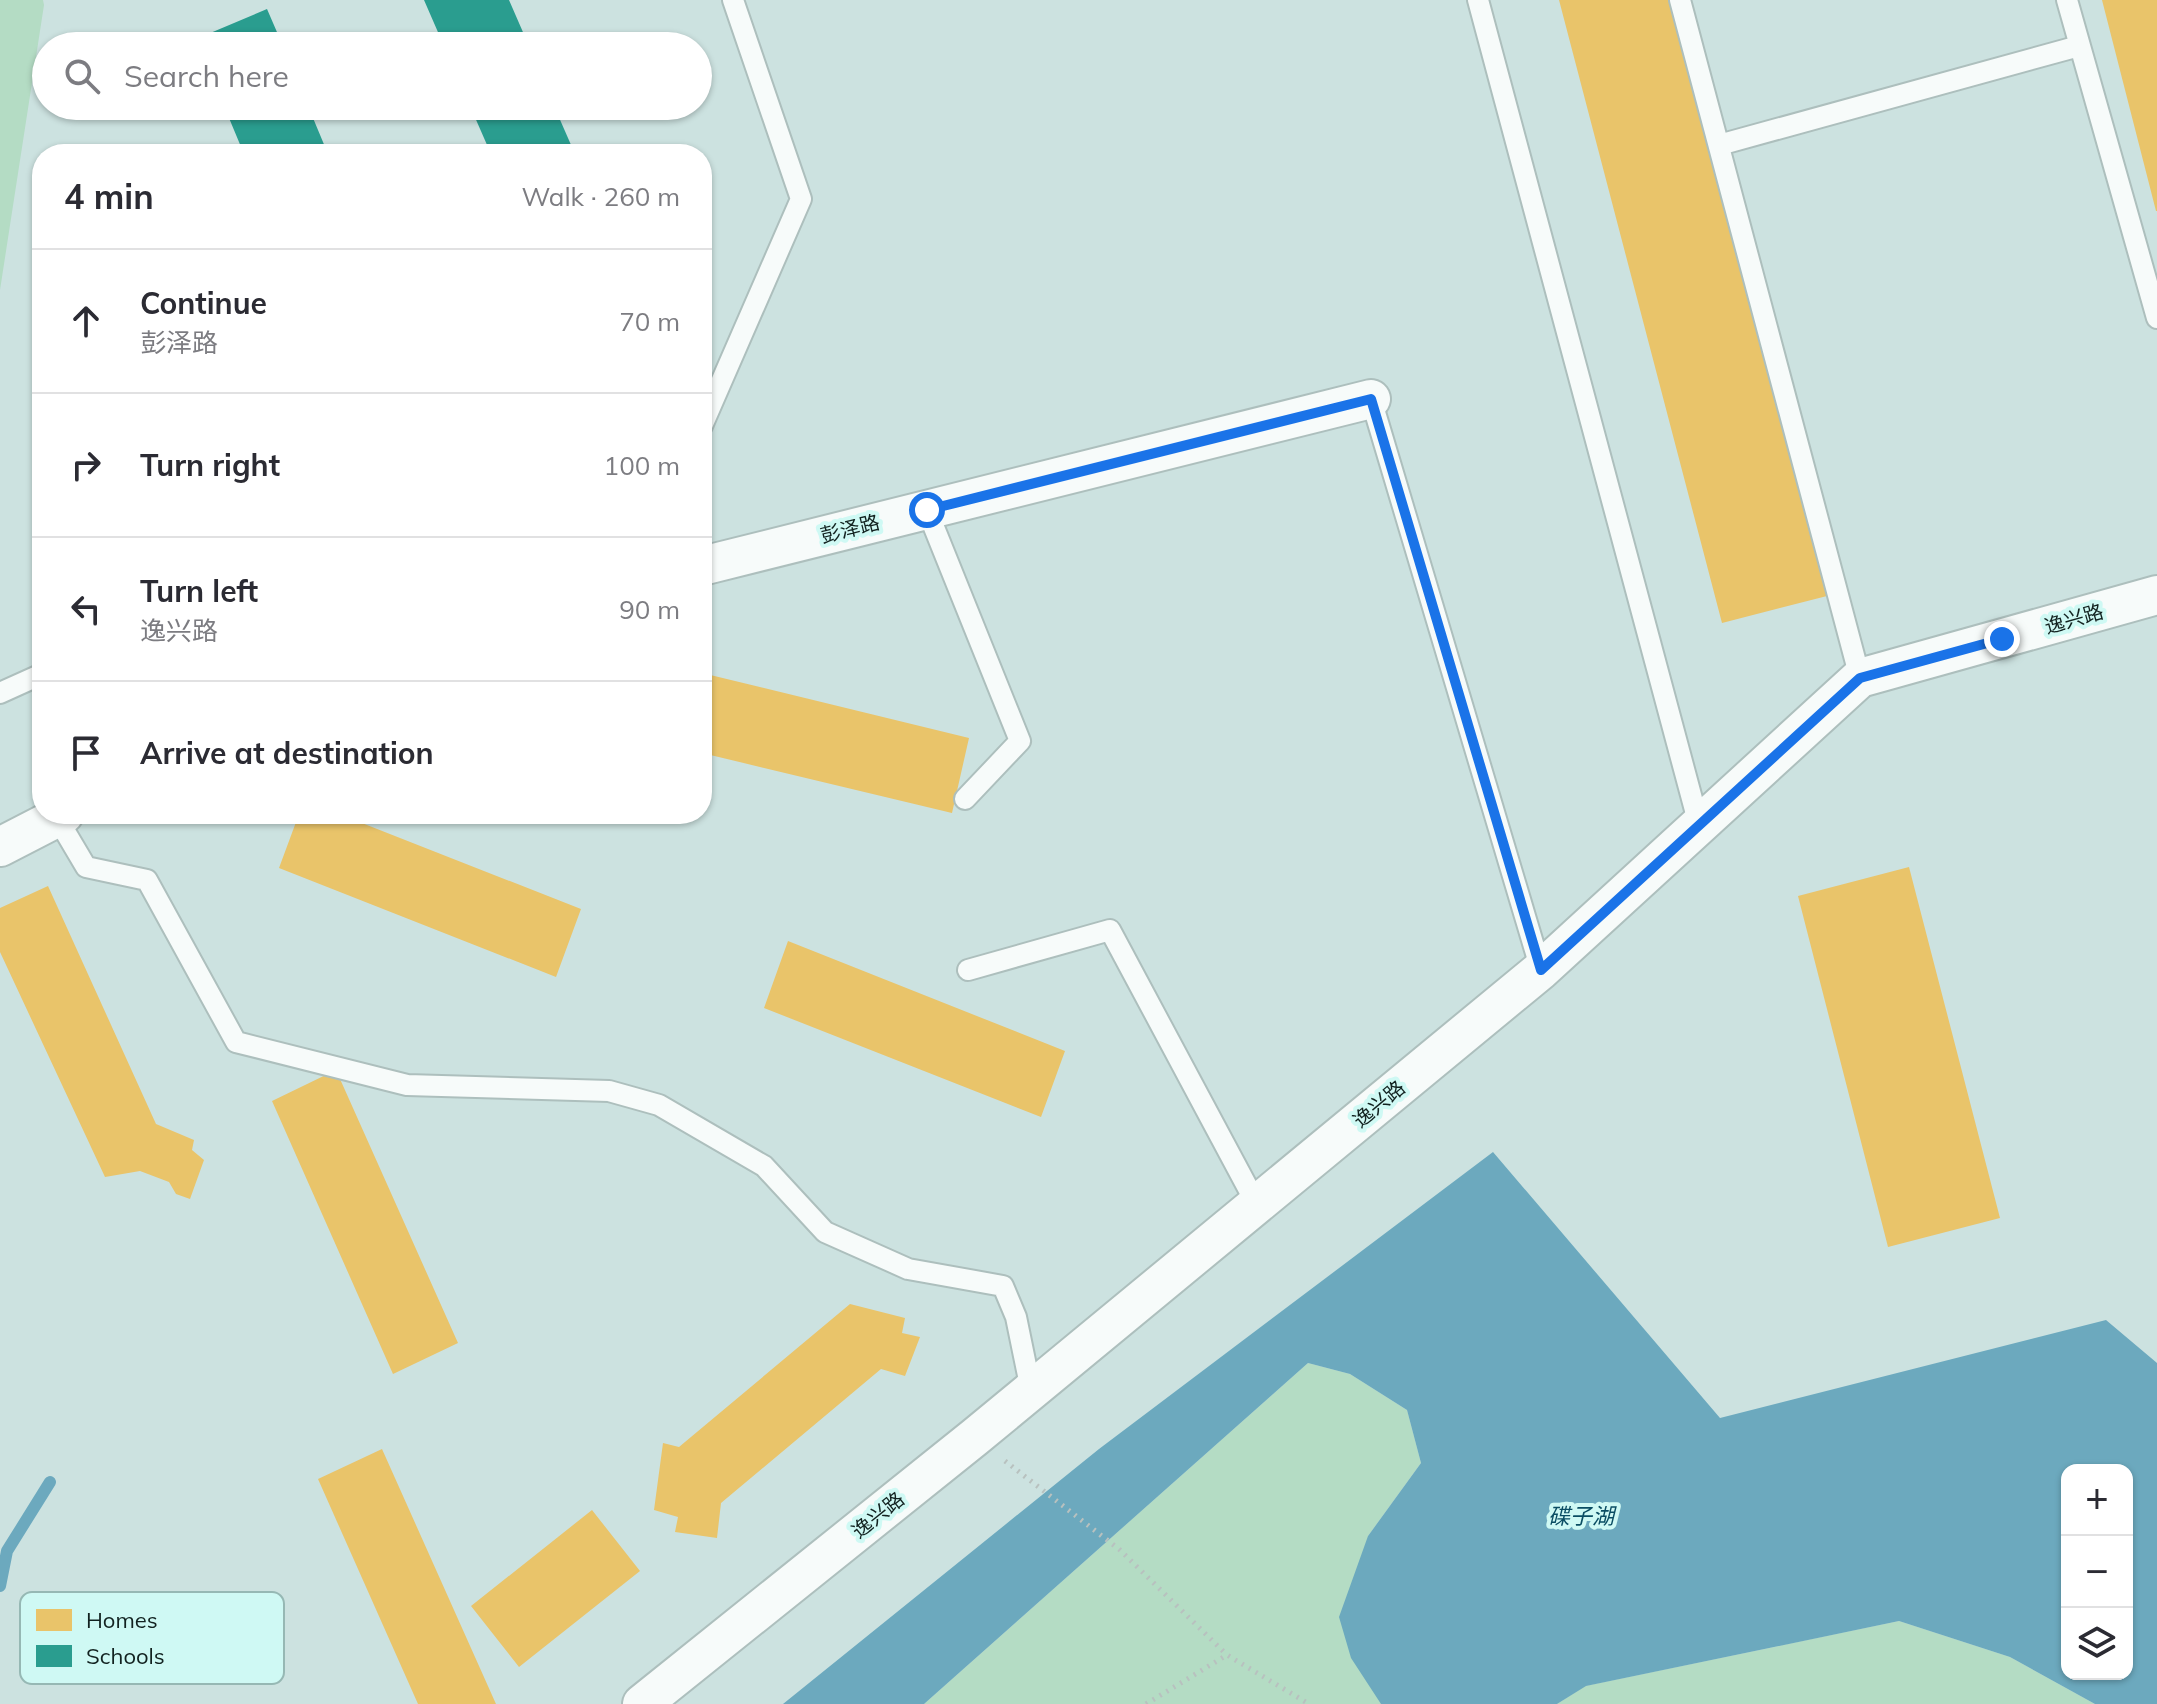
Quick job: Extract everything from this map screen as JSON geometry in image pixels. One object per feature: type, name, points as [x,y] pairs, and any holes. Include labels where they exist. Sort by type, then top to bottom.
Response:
[{"type":"street","name":"彭泽路","points":[[712,564],[1371,399]]},
{"type":"street","name":"逸兴路","points":[[642,1704],[1031,1390],[1541,970],[1860,678],[2157,595]]},
{"type":"street","points":[[0,847],[45,824]]},
{"type":"lane","points":[[712,403],[801,199],[733,0]]},
{"type":"lane","points":[[1478,0],[1699,825]]},
{"type":"lane","points":[[1680,0],[1860,678]]},
{"type":"lane","points":[[2067,0],[2157,318]]},
{"type":"lane","points":[[1719,145],[2079,46]]},
{"type":"lane","points":[[1371,399],[1541,970]]},
{"type":"lane","points":[[927,510],[1020,741],[965,799]]},
{"type":"lane","points":[[0,693],[32,679]]},
{"type":"lane","points":[[65,824],[86,867],[147,880],[236,1042],[407,1085],[609,1091],[659,1105],[764,1166],[825,1232],[908,1269],[1003,1286],[1016,1317],[1031,1390]]},
{"type":"lane","points":[[968,970],[1110,930],[1257,1205]]},
{"type":"path","points":[[1037,1486],[1120,1550],[1227,1655],[1309,1704]]},
{"type":"path","points":[[1146,1704],[1227,1655]]},
{"type":"green space","points":[[0,0],[43,0],[40,32],[32,32],[32,83],[0,290]]},
{"type":"green space","points":[[1308,1363],[1350,1374],[1407,1410],[1421,1463],[1368,1536],[1381,1704],[924,1704]]},
{"type":"green space","points":[[1899,1621],[2010,1657],[2095,1704],[1557,1704],[1585,1686]]},
{"type":"water","name":"碟子湖","points":[[1493,1152],[1720,1418],[2106,1320],[2157,1363],[2157,1704],[2095,1704],[2010,1657],[1899,1621],[1586,1686],[1557,1704],[1381,1704],[1351,1658],[1339,1617],[1368,1536],[1421,1463],[1407,1410],[1350,1374],[1308,1363],[924,1704],[783,1704],[1099,1449]]},
{"type":"building: Homes","points":[[1559,0],[1671,0],[1827,596],[1722,623]]},
{"type":"building: Homes","points":[[2102,0],[2157,0],[2157,211],[2156,211]]},
{"type":"building: Homes","points":[[712,675],[969,738],[952,813],[712,755]]},
{"type":"building: Homes","points":[[295,824],[364,824],[581,909],[556,977],[279,868]]},
{"type":"building: Homes","points":[[1909,867],[2000,1218],[1888,1247],[1798,896]]},
{"type":"building: Homes","points":[[48,886],[156,1124],[194,1140],[192,1150],[204,1160],[190,1199],[176,1194],[169,1182],[140,1171],[105,1177],[0,952],[0,908]]},
{"type":"building: Homes","points":[[788,941],[1065,1051],[1041,1117],[764,1008]]},
{"type":"building: Homes","points":[[336,1070],[458,1343],[393,1374],[272,1101]]},
{"type":"building: Homes","points":[[850,1304],[905,1318],[902,1333],[920,1337],[905,1376],[881,1369],[721,1503],[717,1538],[675,1532],[678,1517],[654,1510],[663,1443],[679,1447]]},
{"type":"building: Homes","points":[[382,1449],[496,1704],[418,1704],[318,1479]]},
{"type":"building: Homes","points":[[592,1510],[640,1571],[519,1667],[471,1606]]},
{"type":"building: Schools","points":[[424,0],[509,0],[523,32],[438,32]]},
{"type":"building: Schools","points":[[267,9],[277,32],[213,32]]},
{"type":"building: Schools","points":[[230,120],[314,120],[324,144],[240,144]]},
{"type":"building: Schools","points":[[476,120],[560,120],[571,144],[487,144]]},
{"type":"waterway","points":[[0,1586],[7,1551],[50,1482]]},
{"type":"route","points":[[927,510],[1371,399],[1541,970],[1860,678],[2002,639]]}]
